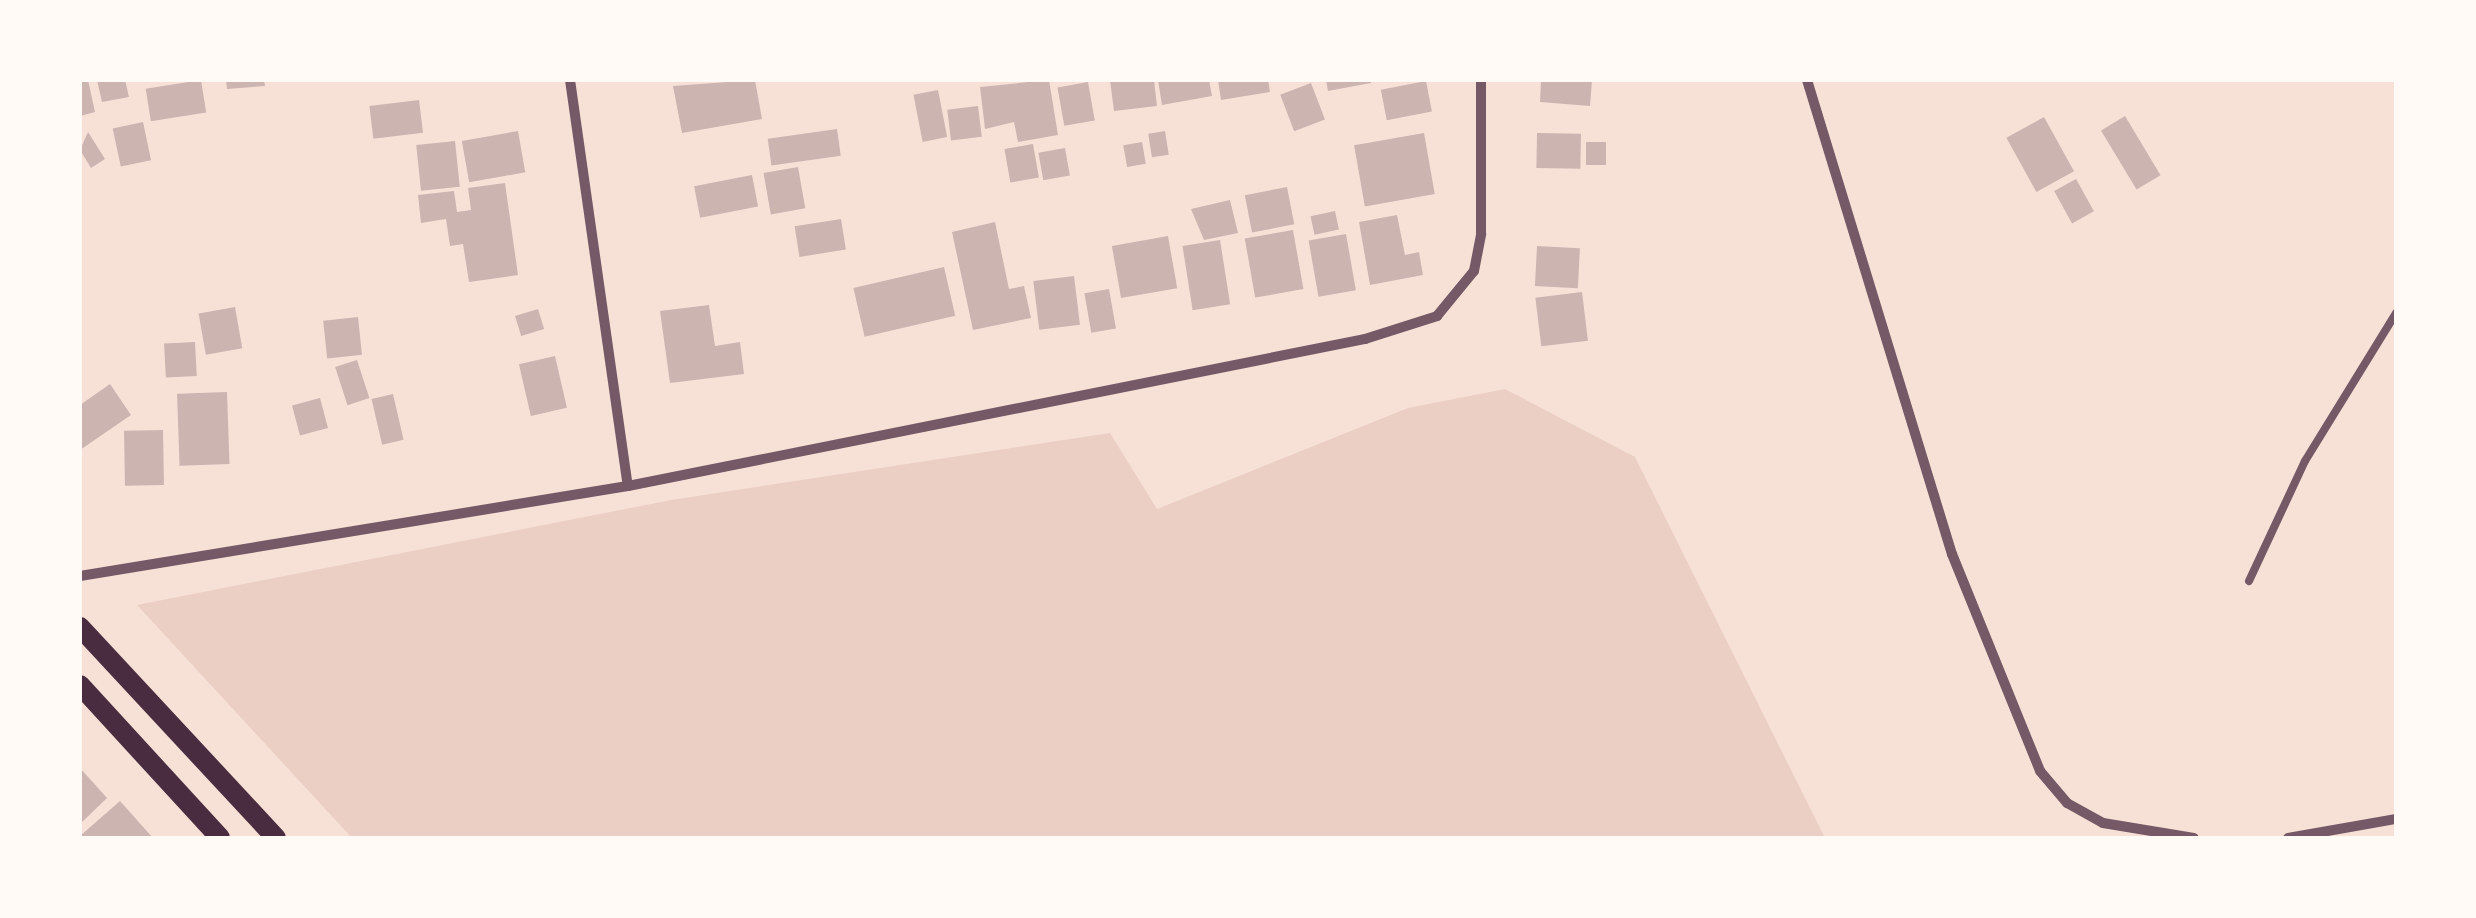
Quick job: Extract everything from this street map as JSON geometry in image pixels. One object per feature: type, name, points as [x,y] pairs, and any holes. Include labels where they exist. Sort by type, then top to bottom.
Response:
[{"type":"main road","points":[[80,626],[276,838]]},
{"type":"main road","points":[[80,685],[220,838]]},
{"type":"street","points":[[570,80],[628,486]]},
{"type":"street","points":[[80,576],[628,486],[1365,338],[1437,316],[1474,271],[1481,234],[1481,80]]},
{"type":"street","points":[[1807,80],[1952,554],[2040,771],[2068,803],[2103,822],[2194,838]]},
{"type":"street","points":[[2288,838],[2396,819]]},
{"type":"lane","points":[[2248,581],[2305,461],[2396,313]]},
{"type":"shaded area","points":[[1505,389],[1635,457],[1825,838],[352,838],[137,605],[671,500],[1110,433],[1157,509],[1408,408]]},
{"type":"building","points":[[80,80],[88,80],[95,112],[80,116]]},
{"type":"building","points":[[97,80],[125,80],[129,97],[102,102]]},
{"type":"building","points":[[201,80],[206,113],[151,121],[146,89]]},
{"type":"building","points":[[226,80],[264,80],[265,86],[227,89]]},
{"type":"building","points":[[755,80],[762,119],[682,133],[673,86]]},
{"type":"building","points":[[1049,80],[1058,135],[1018,142],[1014,122],[985,129],[980,87]]},
{"type":"building","points":[[1110,80],[1154,80],[1157,106],[1114,111]]},
{"type":"building","points":[[1158,80],[1209,80],[1212,96],[1162,105]]},
{"type":"building","points":[[1218,80],[1268,80],[1270,92],[1221,100]]},
{"type":"building","points":[[1326,80],[1371,80],[1371,83],[1328,91]]},
{"type":"building","points":[[1592,80],[1590,106],[1540,102],[1541,81]]},
{"type":"building","points":[[1426,81],[1432,111],[1387,120],[1381,90]]},
{"type":"building","points":[[1088,82],[1095,120],[1064,126],[1057,87]]},
{"type":"building","points":[[1311,83],[1325,119],[1294,131],[1280,95]]},
{"type":"building","points":[[938,90],[947,137],[923,142],[913,95]]},
{"type":"building","points":[[419,100],[423,133],[373,139],[369,106]]},
{"type":"building","points":[[978,106],[982,137],[951,141],[947,110]]},
{"type":"building","points":[[2125,116],[2161,175],[2137,190],[2101,130]]},
{"type":"building","points":[[2044,117],[2074,171],[2036,192],[2006,138]]},
{"type":"building","points":[[143,122],[151,160],[121,167],[113,128]]},
{"type":"building","points":[[837,129],[841,156],[771,165],[768,139]]},
{"type":"building","points":[[518,131],[525,172],[469,182],[462,141]]},
{"type":"building","points":[[1165,131],[1169,155],[1152,157],[1148,134]]},
{"type":"building","points":[[88,132],[105,159],[91,168],[80,150]]},
{"type":"building","points":[[1424,133],[1435,194],[1365,206],[1354,145]]},
{"type":"building","points":[[1537,133],[1581,134],[1580,169],[1536,168]]},
{"type":"building","points":[[455,141],[460,187],[421,191],[416,145]]},
{"type":"building","points":[[1142,142],[1146,164],[1127,167],[1123,145]]},
{"type":"building","points":[[1586,142],[1606,142],[1606,165],[1586,165]]},
{"type":"building","points":[[1033,144],[1039,177],[1010,183],[1004,149]]},
{"type":"building","points":[[1065,148],[1070,176],[1043,180],[1038,153]]},
{"type":"building","points":[[798,167],[805,208],[771,214],[764,173]]},
{"type":"building","points":[[752,175],[758,206],[700,218],[694,186]]},
{"type":"building","points":[[2076,179],[2094,211],[2072,223],[2054,191]]},
{"type":"building","points":[[505,183],[518,275],[469,282],[463,244],[450,246],[446,219],[421,223],[418,195],[454,191],[457,212],[471,210],[468,188]]},
{"type":"building","points":[[1287,187],[1294,224],[1252,233],[1245,195]]},
{"type":"building","points":[[1230,200],[1238,233],[1204,240],[1191,209]]},
{"type":"building","points":[[1335,211],[1339,230],[1314,235],[1311,216]]},
{"type":"building","points":[[1397,215],[1405,255],[1419,252],[1423,275],[1370,285],[1359,222]]},
{"type":"building","points":[[841,219],[846,250],[799,257],[795,226]]},
{"type":"building","points":[[995,222],[1009,289],[1024,286],[1031,318],[973,330],[952,232]]},
{"type":"building","points":[[1293,230],[1303,289],[1255,298],[1245,239]]},
{"type":"building","points":[[1346,234],[1356,290],[1318,297],[1309,241]]},
{"type":"building","points":[[1168,236],[1177,288],[1121,298],[1112,246]]},
{"type":"building","points":[[1220,240],[1230,304],[1193,310],[1182,246]]},
{"type":"building","points":[[1537,246],[1580,248],[1578,288],[1535,286]]},
{"type":"building","points":[[944,267],[955,316],[865,337],[853,288]]},
{"type":"building","points":[[1074,276],[1080,325],[1039,330],[1033,281]]},
{"type":"building","points":[[1109,289],[1116,328],[1091,333],[1084,293]]},
{"type":"building","points":[[1582,292],[1588,341],[1541,346],[1535,298]]},
{"type":"building","points":[[709,305],[715,346],[740,342],[744,374],[670,383],[660,311]]},
{"type":"building","points":[[235,307],[242,348],[206,355],[199,313]]},
{"type":"building","points":[[538,309],[544,329],[521,336],[515,316]]},
{"type":"building","points":[[358,317],[362,355],[327,358],[323,321]]},
{"type":"building","points":[[195,342],[197,376],[166,378],[164,344]]},
{"type":"building","points":[[555,356],[567,408],[531,416],[519,364]]},
{"type":"building","points":[[357,360],[369,398],[347,405],[335,367]]},
{"type":"building","points":[[110,384],[131,415],[80,450],[80,405]]},
{"type":"building","points":[[227,392],[230,464],[180,466],[177,394]]},
{"type":"building","points":[[393,394],[404,440],[382,445],[372,399]]},
{"type":"building","points":[[320,398],[328,428],[300,435],[292,406]]},
{"type":"building","points":[[163,430],[164,485],[125,486],[124,431]]},
{"type":"building","points":[[80,768],[107,798],[80,824]]},
{"type":"building","points":[[120,801],[153,838],[80,838],[80,836]]}]
